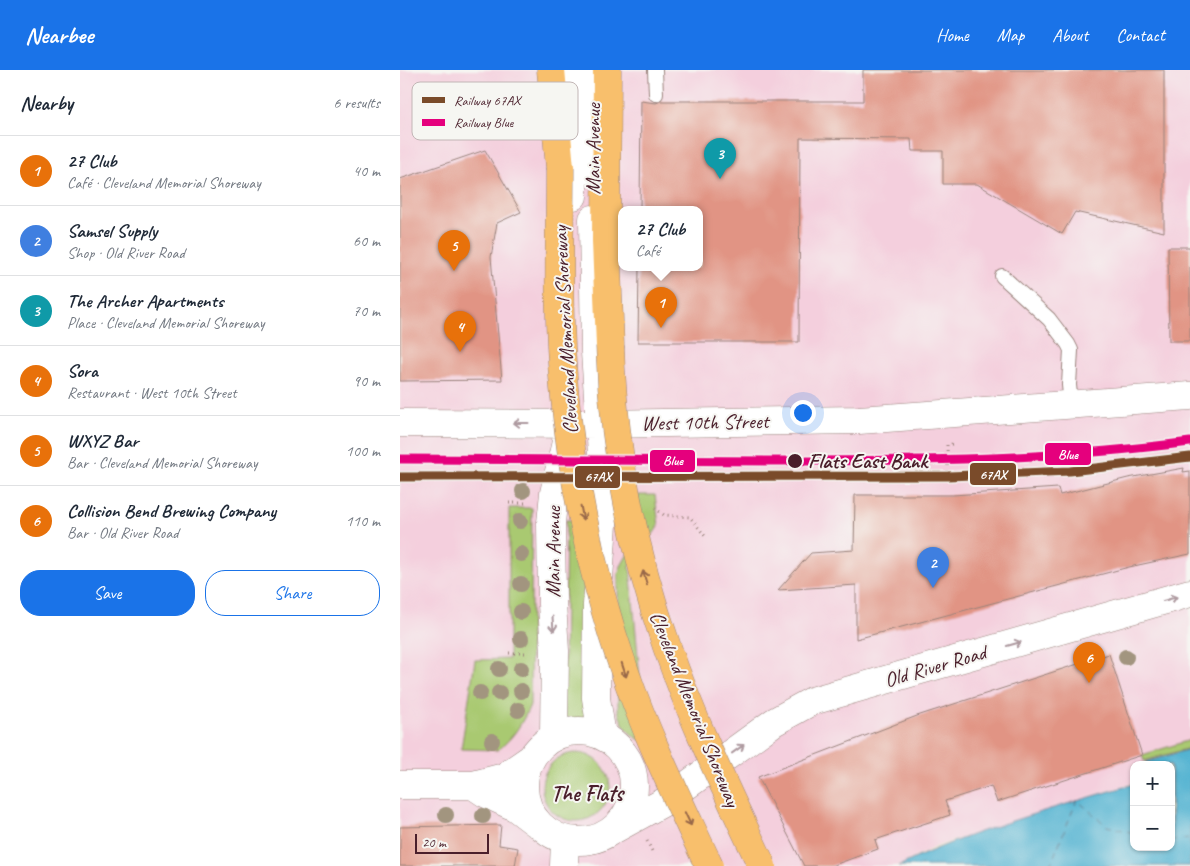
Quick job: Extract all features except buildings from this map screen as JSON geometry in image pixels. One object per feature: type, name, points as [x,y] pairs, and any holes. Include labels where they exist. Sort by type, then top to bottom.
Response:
[{"type":"highway","name":"Cleveland Memorial Shoreway","points":[[607,70],[606,241],[611,378],[622,471],[631,520],[653,606],[682,687],[713,762],[762,866]]},
{"type":"highway","points":[[557,140],[560,168]]},
{"type":"highway","name":"Cleveland Memorial Shoreway","points":[[561,140],[559,301],[564,386],[574,470],[589,550],[626,675],[656,750],[709,866]]},
{"type":"street","name":"Main Avenue","points":[[593,70],[593,301],[605,497],[597,605],[596,698],[602,736]]},
{"type":"street","name":"Main Avenue","points":[[554,736],[556,658],[552,604],[551,523],[554,493],[570,424],[573,376],[573,140]]},
{"type":"street","name":"West 10th Street","points":[[400,423],[600,424],[869,419],[1190,396]]},
{"type":"street","name":"Old River Road","points":[[613,830],[664,802],[774,722],[812,702],[1190,593]]},
{"type":"street","points":[[473,785],[515,807],[549,834],[565,853],[582,842],[599,838],[613,830],[625,817],[632,801],[634,784],[631,769],[625,756],[615,744],[602,736],[587,731],[570,731],[554,736],[540,746],[530,759],[524,775],[523,792],[527,809],[536,823]]},
{"type":"street","points":[[400,785],[473,785],[504,777],[530,759]]},
{"type":"street","name":"Old River Road","points":[[631,769],[655,781],[680,784],[699,778]]},
{"type":"lane","points":[[656,70],[656,94]]},
{"type":"lane","points":[[1002,276],[1049,319],[1068,344],[1071,350],[1069,385],[1072,405]]},
{"type":"path","points":[[948,481],[947,445],[952,444]]},
{"type":"path","points":[[509,503],[537,503]]},
{"type":"path","points":[[690,517],[705,536]]},
{"type":"path","points":[[509,653],[528,653]]},
{"type":"shaded area","points":[[400,70],[1190,70],[1190,748],[1145,761],[1130,761],[1130,784],[935,847],[898,866],[400,866]]},
{"type":"green space","points":[[638,495],[655,495],[659,526],[630,566],[641,690],[665,732],[645,742],[627,730],[618,710],[618,574],[639,534]]},
{"type":"green space","points":[[509,508],[532,508],[530,705],[517,730],[498,750],[461,749],[475,660],[509,659]]},
{"type":"green space","points":[[566,520],[586,520],[588,719],[559,720],[564,675]]},
{"type":"green space","points":[[1190,740],[1190,748],[1144,761],[1142,755]]},
{"type":"green space","points":[[576,753],[589,756],[600,763],[607,774],[610,787],[607,800],[600,811],[589,818],[576,821],[563,818],[552,811],[545,800],[542,787],[545,774],[552,763],[563,756]]},
{"type":"water","points":[[1190,749],[1190,866],[899,866],[985,830],[1130,785],[1130,851],[1175,851],[1175,761],[1149,761]]},
{"type":"ferry route","points":[[1050,866],[1077,800],[1107,826],[1130,832]]},
{"type":"ferry route","points":[[1175,840],[1190,838]]},
{"type":"rail line","name":"Blue","points":[[400,459],[933,460],[1087,453],[1190,442]]},
{"type":"rail line","name":"67AX","points":[[400,477],[948,476],[1070,471],[1190,457]]},
{"type":"place","name":"The Archer Apartments","points":[[720,179]]},
{"type":"place","name":"WXYZ Bar","points":[[454,271]]},
{"type":"place","name":"27 Club","points":[[661,328]]},
{"type":"place","name":"Sora","points":[[460,352]]},
{"type":"place","name":"Flats East Bank","points":[[795,461]]},
{"type":"place","name":"Samsel Supply","points":[[933,588]]},
{"type":"place","name":"Collision Bend Brewing Company","points":[[1089,683]]},
{"type":"district","name":"The Flats","points":[[587,794]]}]
